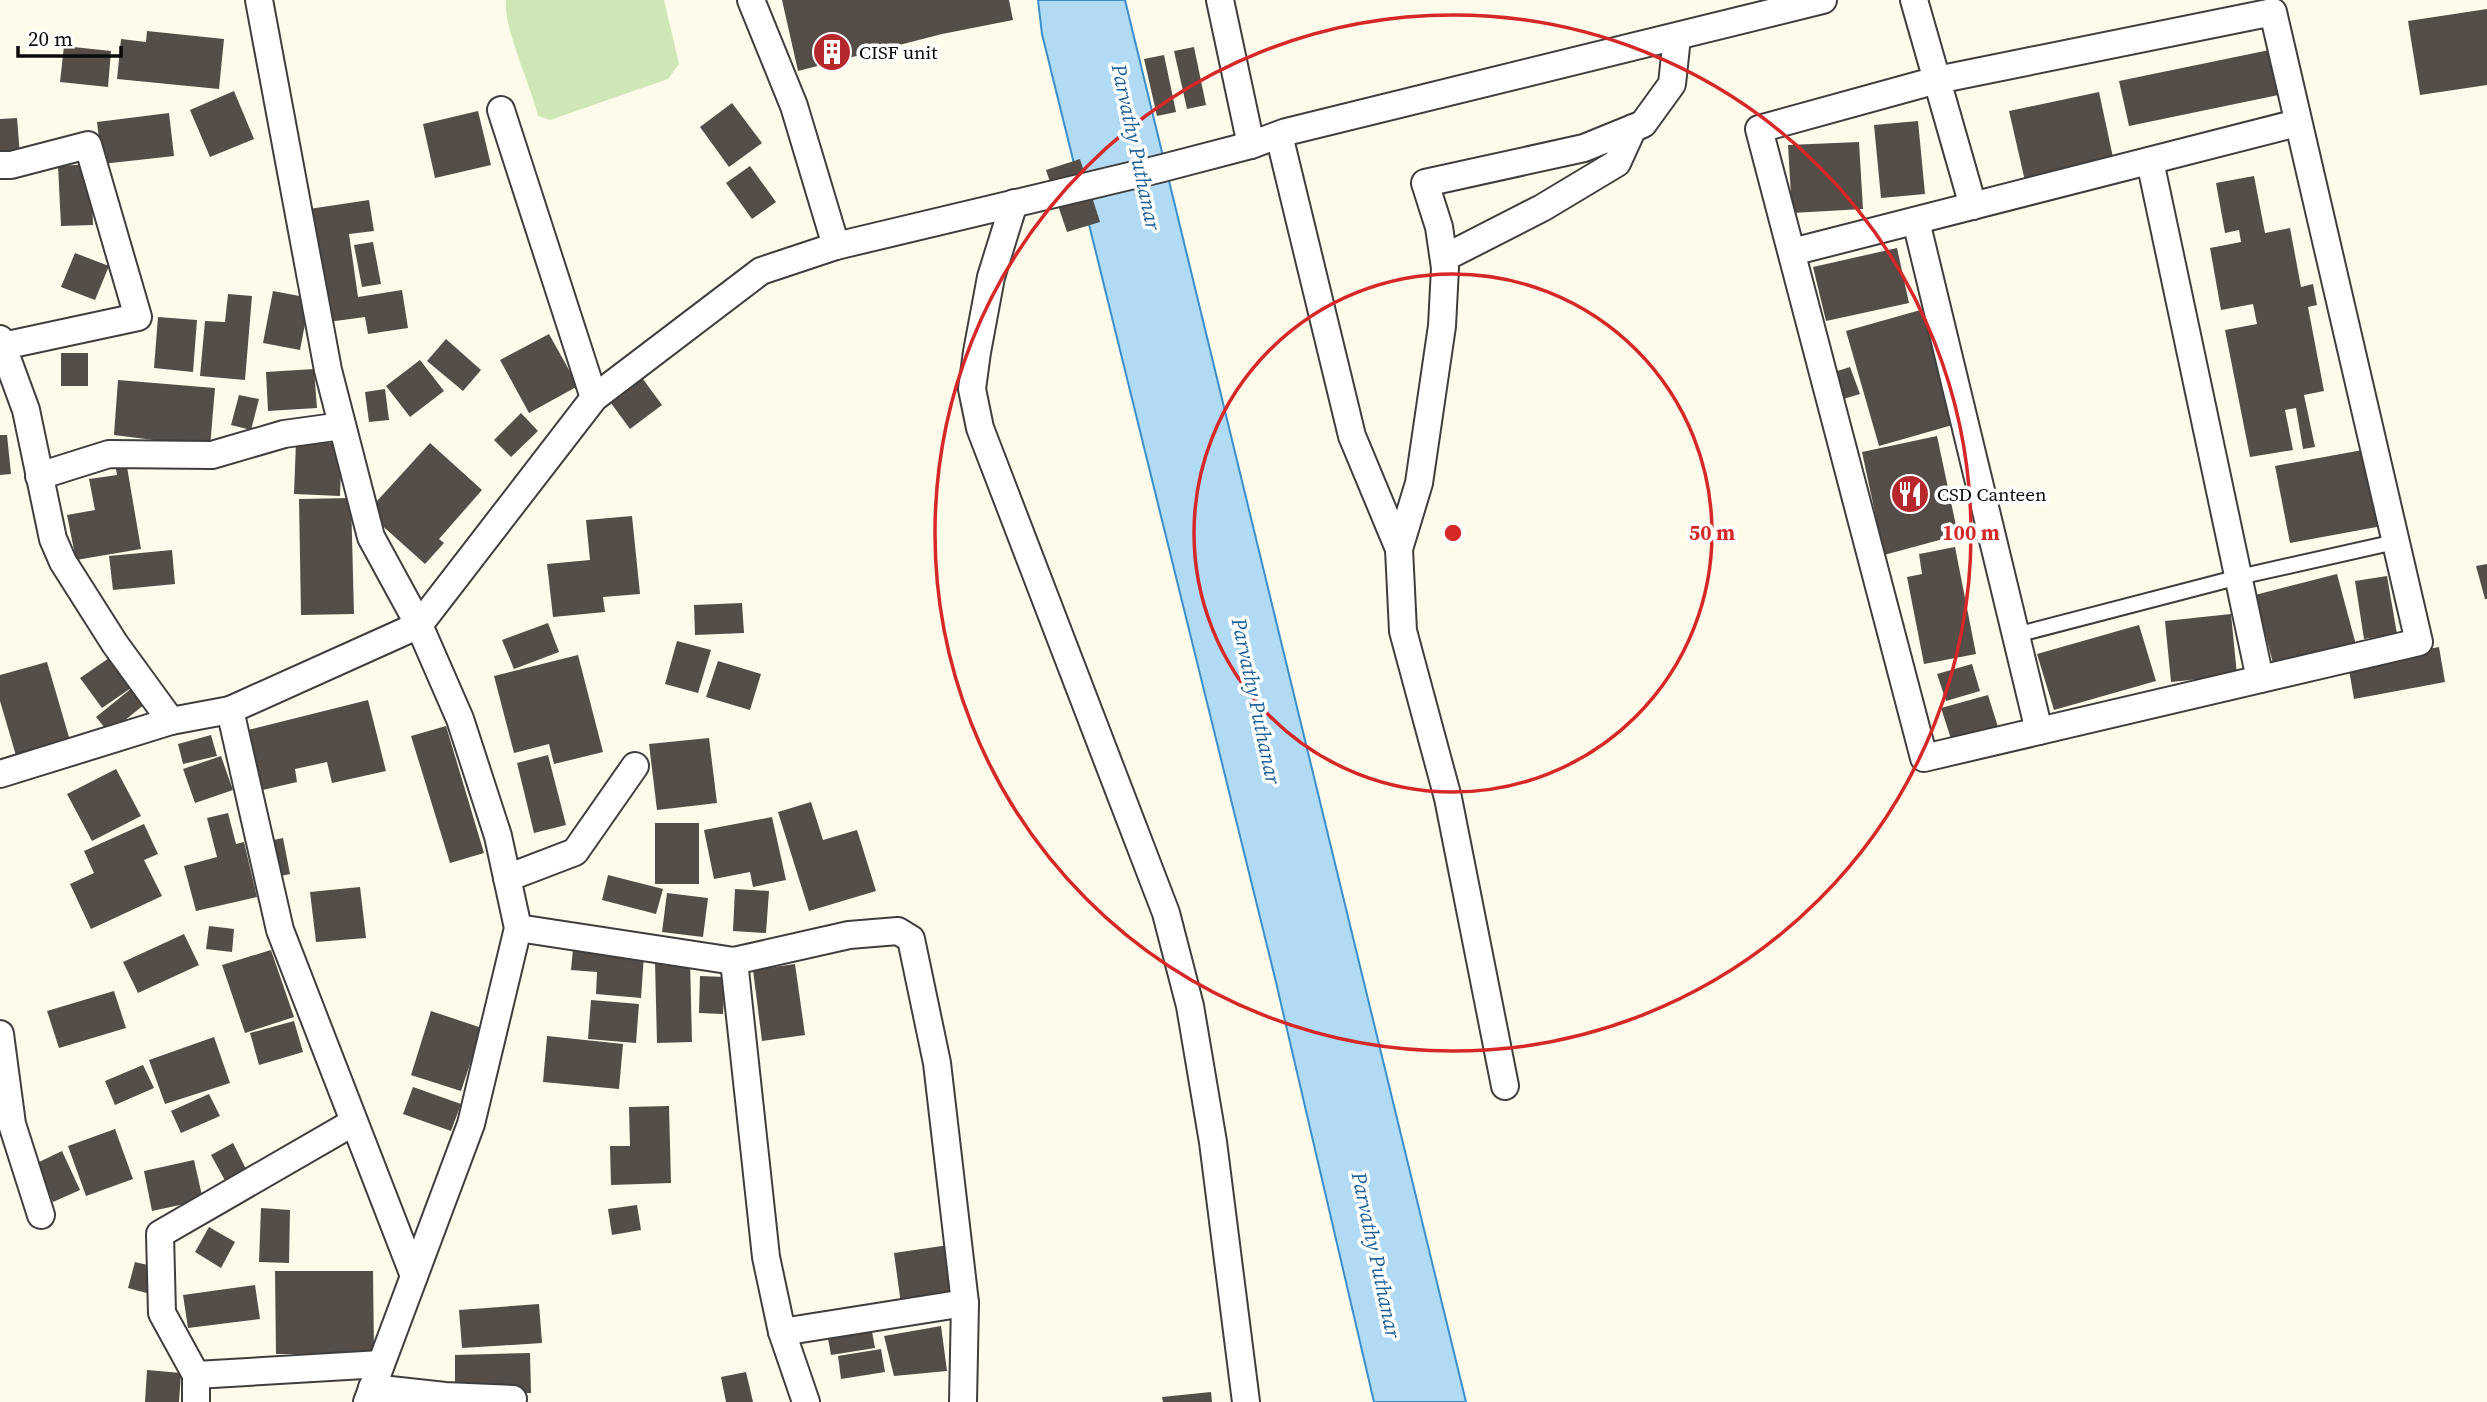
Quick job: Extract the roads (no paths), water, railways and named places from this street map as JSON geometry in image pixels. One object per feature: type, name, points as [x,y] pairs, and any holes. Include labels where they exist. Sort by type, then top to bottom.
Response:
[{"type":"street","points":[[259,0],[328,370],[371,537],[419,625],[460,719],[498,836],[518,928],[471,1124],[373,1385]]},
{"type":"street","points":[[751,0],[794,106],[836,246]]},
{"type":"street","points":[[1220,0],[1251,145]]},
{"type":"street","points":[[0,774],[172,721],[230,710],[419,625],[594,398],[761,271],[836,246],[1159,169],[1279,135],[1824,0]]},
{"type":"street","points":[[1914,0],[1973,206]]},
{"type":"street","points":[[2273,12],[2297,123],[2419,642],[1924,758],[1759,129],[1937,80],[2273,12]]},
{"type":"street","points":[[1505,1086],[1448,798],[1403,631],[1399,550],[1419,483],[1442,326],[1444,258],[1425,183],[1584,148],[1643,124],[1672,84],[1676,37]]},
{"type":"street","points":[[501,110],[594,398]]},
{"type":"street","points":[[1791,252],[2297,123]]},
{"type":"street","points":[[1444,258],[1542,208],[1617,163],[1633,128]]},
{"type":"street","points":[[1279,135],[1352,436],[1399,550]]},
{"type":"street","points":[[0,165],[11,165],[88,145],[138,317],[1,342],[26,410],[53,539],[63,562],[115,644],[172,721]]},
{"type":"street","points":[[2150,161],[2260,679]]},
{"type":"street","points":[[1014,202],[991,276],[977,352],[972,389],[979,428],[1166,913],[1190,1006],[1208,1115],[1246,1402]]},
{"type":"street","points":[[1916,221],[2039,731]]},
{"type":"street","points":[[40,476],[109,454],[212,455],[284,434],[342,426]]},
{"type":"street","points":[[230,710],[280,930],[414,1276]]},
{"type":"street","points":[[508,878],[575,852],[635,766]]},
{"type":"street","points":[[518,928],[734,961],[849,935],[898,931],[911,939],[937,1063],[965,1303],[963,1402]]},
{"type":"street","points":[[734,961],[766,1257],[782,1332],[806,1402]]},
{"type":"street","points":[[0,1034],[12,1124],[41,1215]]},
{"type":"street","points":[[196,1402],[196,1375],[162,1313],[160,1234],[354,1122]]},
{"type":"street","points":[[782,1332],[965,1303]]},
{"type":"street","points":[[196,1375],[373,1385],[445,1396],[513,1399]]},
{"type":"lane","points":[[2015,635],[2239,577],[2395,542]]},
{"type":"water","name":"Parvathy Puthanar","points":[[1038,0],[1125,0],[1466,1402],[1374,1402],[1275,978],[1042,34]]},
{"type":"place","name":"CISF unit","points":[[832,52]]},
{"type":"place","name":"CSD Canteen","points":[[1910,494]]}]
